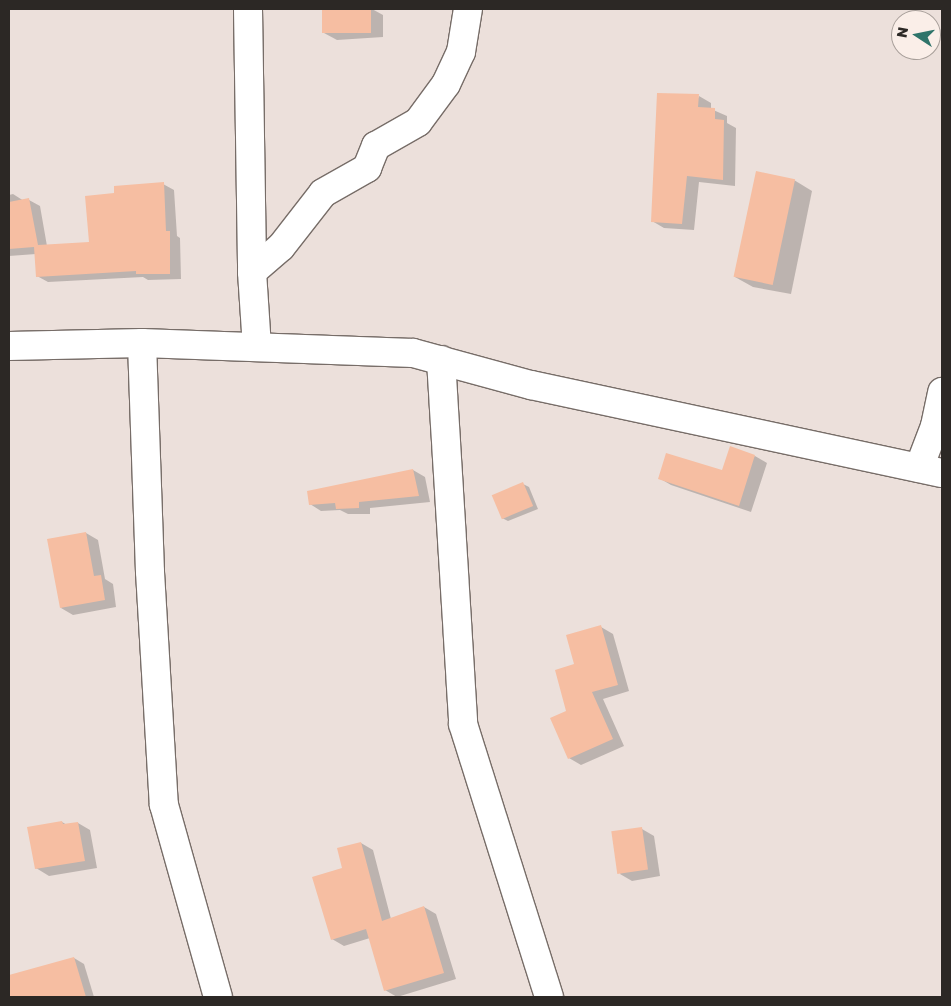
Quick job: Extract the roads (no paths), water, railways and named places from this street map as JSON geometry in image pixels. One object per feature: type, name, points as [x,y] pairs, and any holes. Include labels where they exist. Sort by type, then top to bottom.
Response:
[{"type":"street","points":[[248,9],[252,272],[257,348]]},
{"type":"street","points":[[252,272],[281,247],[323,193],[367,168],[376,146],[418,122],[450,76],[460,52],[468,9]]},
{"type":"street","points":[[142,343],[150,572],[164,804],[218,997]]},
{"type":"street","points":[[9,346],[142,343],[412,353],[531,385],[930,470],[935,426],[942,392]]},
{"type":"street","points":[[442,360],[463,724],[549,997]]}]
